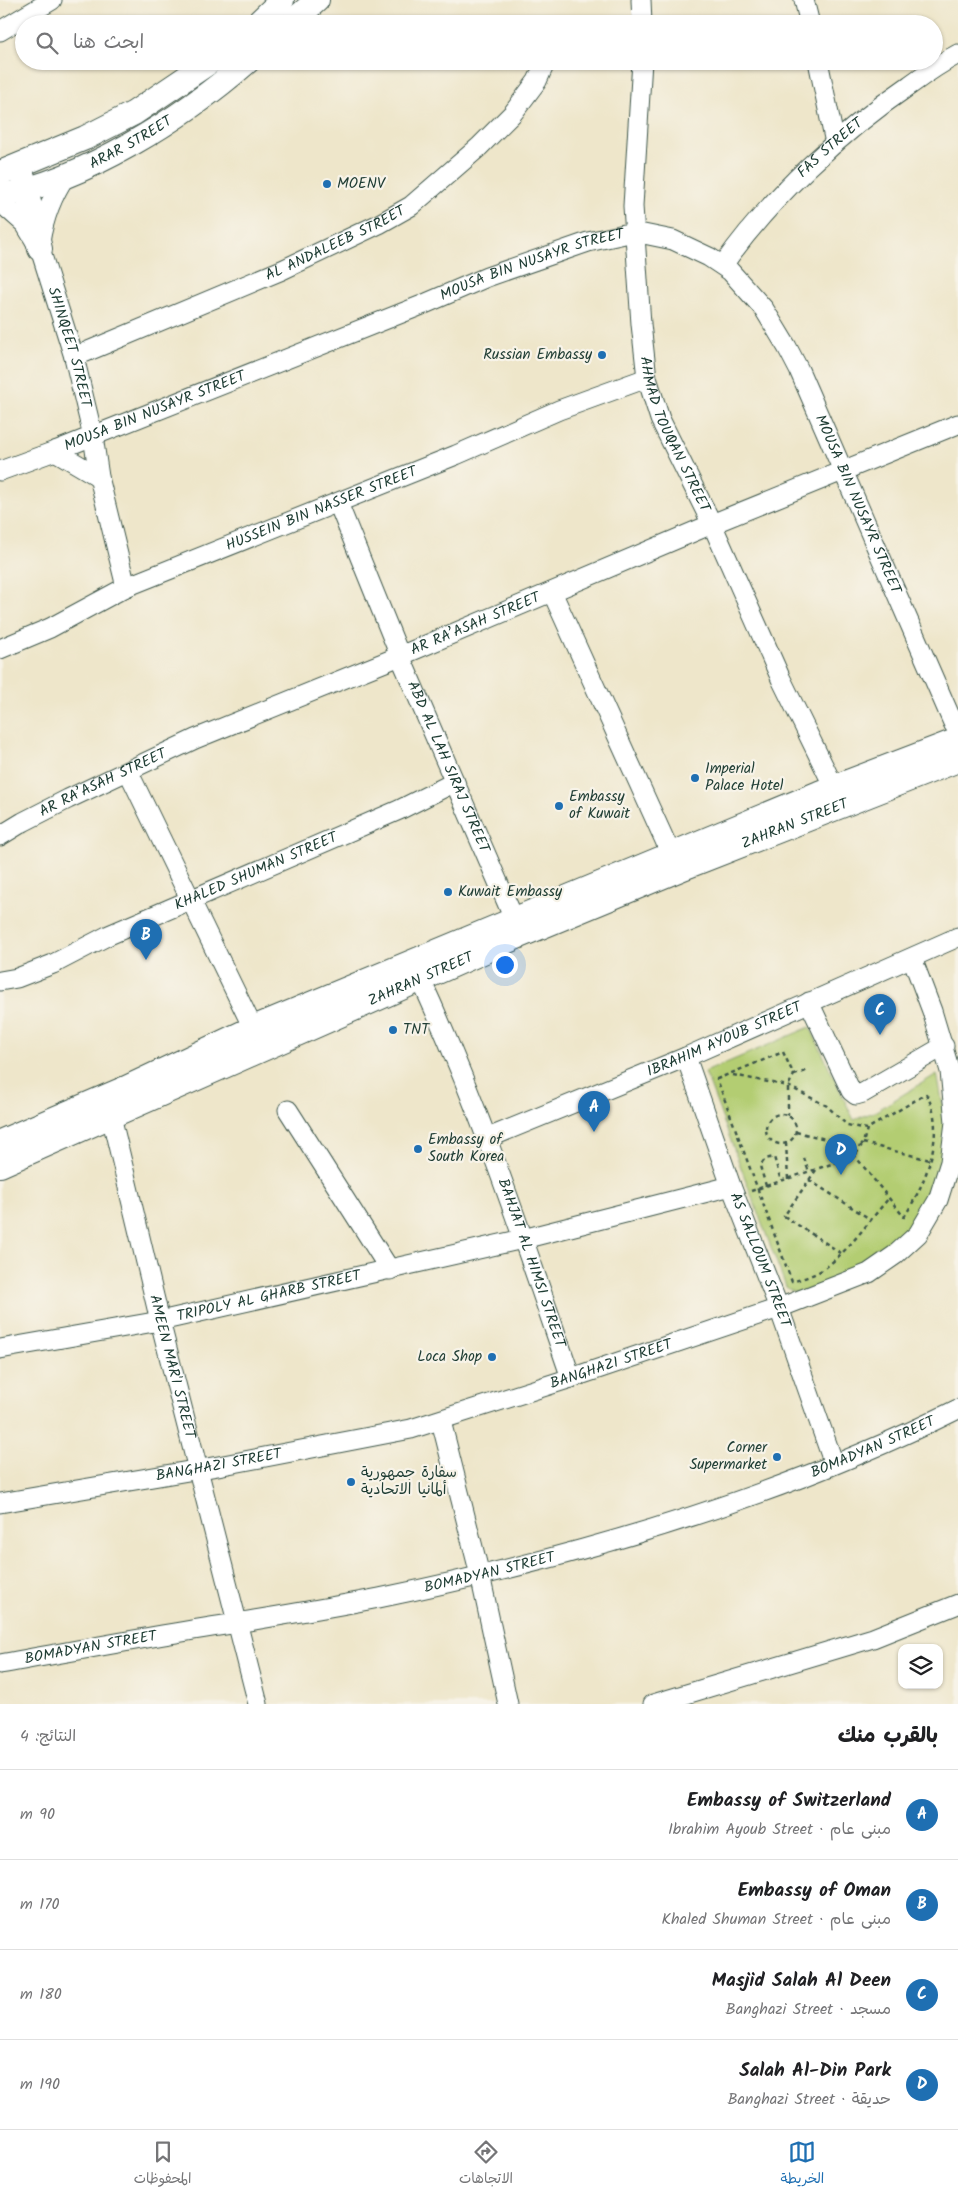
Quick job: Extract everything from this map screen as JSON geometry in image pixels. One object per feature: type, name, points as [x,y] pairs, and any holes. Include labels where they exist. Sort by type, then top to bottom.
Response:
[{"type":"main road","name":"ARAR STREET","points":[[0,173],[85,138],[134,113],[198,70]]},
{"type":"main road","name":"ARAR STREET","points":[[0,196],[25,191],[66,175],[117,151],[157,128],[216,89],[238,70]]},
{"type":"main road","points":[[24,163],[25,191],[40,249]]},
{"type":"main road","name":"ZAHRAN STREET","points":[[0,1142],[126,1088],[253,1028],[671,854],[824,786],[840,772],[957,729]]},
{"type":"main road","name":"ZAHRAN STREET","points":[[0,1165],[519,936],[805,819],[958,760]]},
{"type":"main road","points":[[805,819],[830,821],[878,806],[958,776]]},
{"type":"street","points":[[27,15],[52,0]]},
{"type":"street","points":[[641,0],[642,15]]},
{"type":"street","points":[[804,0],[808,15]]},
{"type":"street","points":[[0,31],[15,22]]},
{"type":"street","name":"FAS STREET","points":[[943,64],[958,54]]},
{"type":"street","name":"AL ANDALEEB STREET","points":[[74,357],[282,270],[380,224],[411,206],[472,153],[513,113],[537,81],[542,70]]},
{"type":"street","name":"AHMAD TOUQAN STREET","points":[[641,70],[633,181],[634,232],[641,324],[648,378],[660,419],[712,524],[781,679],[824,786]]},
{"type":"street","points":[[820,70],[835,143]]},
{"type":"street","name":"FAS STREET","points":[[723,265],[740,242],[772,206],[835,143],[894,96],[934,70]]},
{"type":"street","name":"SHINQEET STREET","points":[[40,249],[45,217],[50,203],[66,175]]},
{"type":"street","name":"SHINQEET STREET","points":[[0,202],[25,224],[40,249],[74,357],[93,436],[99,477],[126,587]]},
{"type":"street","name":"MOUSA BIN NUSAYR STREET","points":[[0,471],[55,451],[422,305],[487,277],[588,242],[634,232],[672,240],[723,265],[752,293],[788,347],[957,729]]},
{"type":"street","name":"HUSSEIN BIN NASSER STREET","points":[[0,649],[50,628],[126,587],[338,503],[558,410],[648,378]]},
{"type":"street","name":"AR RA’ASAH STREET","points":[[0,836],[68,799],[195,739],[264,709],[400,656],[712,524],[958,424]]},
{"type":"street","points":[[55,451],[99,477]]},
{"type":"street","name":"ABD AL LAH SIRAJ STREET","points":[[338,503],[400,656],[514,919]]},
{"type":"street","points":[[552,592],[671,854]]},
{"type":"street","points":[[128,771],[253,1028]]},
{"type":"street","name":"KHALED SHUMAN STREET","points":[[0,981],[17,978],[53,964],[109,935],[399,810],[456,782]]},
{"type":"street","name":"IBRAHIM AYOUB STREET","points":[[488,1138],[686,1057],[958,937]]},
{"type":"street","name":"BANGHAZI STREET","points":[[0,1503],[198,1470],[410,1429],[441,1421],[779,1308],[869,1273],[895,1256],[918,1234],[938,1200],[945,1181],[957,1121],[944,1046],[912,958]]},
{"type":"street","name":"BAHJAT AL HIMSI STREET","points":[[421,980],[447,1036],[488,1138],[571,1378]]},
{"type":"street","points":[[809,1002],[851,1091],[856,1095],[863,1093],[944,1046]]},
{"type":"street","name":"AS SALLOUM STREET","points":[[686,1057],[733,1191],[779,1308],[834,1464]]},
{"type":"street","points":[[288,1110],[390,1270]]},
{"type":"street","name":"AMEEN MAR'I STREET","points":[[111,1116],[160,1321],[258,1704]]},
{"type":"street","name":"TRIPOLY AL GHARB STREET","points":[[0,1350],[160,1321],[733,1191]]},
{"type":"street","name":"BOMADYAN STREET","points":[[0,1664],[380,1598],[480,1575],[634,1534],[737,1501],[834,1464],[958,1409]]},
{"type":"street","points":[[441,1421],[480,1575],[508,1704]]},
{"type":"street","points":[[654,1704],[873,1638],[958,1604]]},
{"type":"path","points":[[794,1075],[783,1052],[718,1079],[792,1282],[812,1276],[825,1268],[841,1253],[890,1198]]},
{"type":"path","points":[[788,1116],[788,1086],[794,1075],[806,1070]]},
{"type":"path","points":[[731,1074],[788,1086],[827,1106],[847,1125],[867,1129],[926,1094],[934,1113],[935,1131],[930,1160],[917,1196],[904,1217],[856,1156]]},
{"type":"path","points":[[775,1116],[788,1116],[795,1122],[796,1132],[790,1141],[781,1144],[771,1140],[768,1136],[767,1126],[775,1116]]},
{"type":"path","points":[[733,1191],[757,1189],[856,1156],[863,1143],[867,1129]]},
{"type":"path","points":[[796,1132],[860,1148]]},
{"type":"path","points":[[786,1143],[788,1179]]},
{"type":"path","points":[[863,1143],[930,1160]]},
{"type":"path","points":[[766,1186],[760,1166],[765,1159],[774,1157],[781,1181]]},
{"type":"path","points":[[804,1158],[809,1172]]},
{"type":"path","points":[[817,1169],[784,1216],[841,1253]]},
{"type":"path","points":[[810,1180],[870,1219]]},
{"type":"green space","points":[[810,1027],[854,1120],[876,1111],[937,1074],[945,1116],[944,1157],[925,1214],[872,1267],[799,1293],[793,1292],[786,1287],[705,1072]]},
{"type":"place","name":"MOENV","points":[[327,184]]},
{"type":"place","name":"Russian Embassy","points":[[602,355]]},
{"type":"place","name":"Imperial Palace Hotel","points":[[695,778]]},
{"type":"place","name":"Embassy of Kuwait","points":[[559,806]]},
{"type":"place","name":"Kuwait Embassy","points":[[448,892]]},
{"type":"place","name":"Embassy of Oman","points":[[146,960]]},
{"type":"place","name":"TNT","points":[[393,1030]]},
{"type":"place","name":"Masjid Salah Al Deen","points":[[880,1035]]},
{"type":"place","name":"Embassy of Switzerland","points":[[594,1132]]},
{"type":"place","name":"Embassy of South Korea","points":[[418,1149]]},
{"type":"place","name":"Salah Al-Din Park","points":[[841,1175]]},
{"type":"place","name":"Loca Shop","points":[[492,1357]]},
{"type":"place","name":"Corner Supermarket","points":[[777,1457]]},
{"type":"place","name":"سفارة جمهورية ألمانيا الاتحادية","points":[[351,1482]]}]
